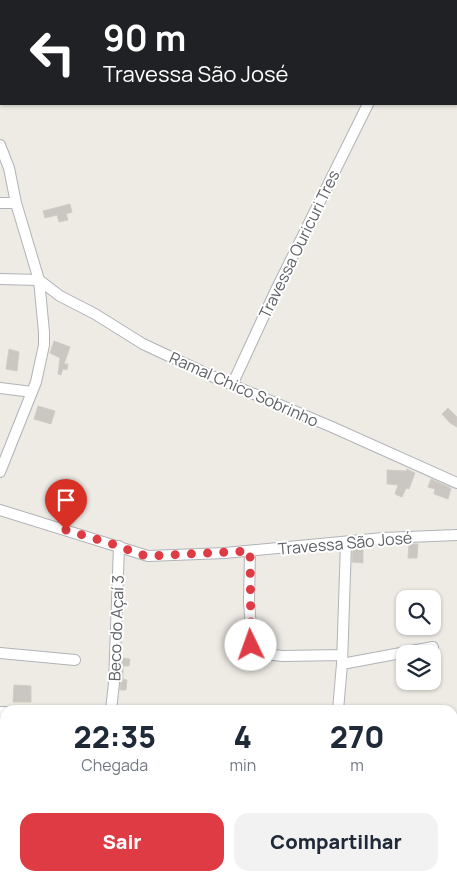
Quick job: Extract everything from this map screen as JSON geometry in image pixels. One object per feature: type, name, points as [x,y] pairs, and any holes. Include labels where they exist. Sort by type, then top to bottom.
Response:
[{"type":"street","name":"Travessa Ouricuri Tres","points":[[232,385],[275,292],[368,105]]},
{"type":"street","points":[[0,145],[9,168],[16,202],[39,280],[44,332],[40,367],[0,472]]},
{"type":"street","points":[[0,203],[16,202]]},
{"type":"street","points":[[0,279],[39,280]]},
{"type":"street","name":"Ramal Chico Sobrinho","points":[[39,280],[60,296],[95,314],[143,344],[457,483]]},
{"type":"street","points":[[0,388],[32,392]]},
{"type":"street","name":"Travessa São José","points":[[0,510],[148,556],[250,551],[384,538],[457,535]]},
{"type":"street","points":[[338,705],[346,543]]},
{"type":"street","name":"Beco do Açaí 3","points":[[112,705],[119,546]]},
{"type":"street","points":[[250,551],[249,602],[253,653],[342,659],[396,652]]},
{"type":"street","points":[[0,654],[75,660]]},
{"type":"building","points":[[70,204],[72,212],[66,214],[68,220],[59,222],[57,215],[45,218],[43,211]]},
{"type":"building","points":[[54,341],[70,347],[64,364],[68,364],[67,370],[63,369],[61,375],[58,374],[60,358],[50,353]]},
{"type":"building","points":[[9,349],[19,352],[17,371],[6,369]]},
{"type":"building","points":[[38,406],[55,411],[51,424],[34,419]]},
{"type":"building","points":[[448,408],[457,417],[457,427],[450,423],[442,414]]},
{"type":"building","points":[[407,469],[415,473],[409,489],[406,488],[402,497],[395,494],[398,485],[387,484],[387,470],[406,471]]},
{"type":"building","points":[[431,479],[451,488],[448,499],[434,494],[435,489],[428,487]]},
{"type":"building","points":[[409,544],[418,544],[417,558],[408,558]]},
{"type":"building","points":[[353,548],[363,548],[363,563],[352,562]]},
{"type":"building","points":[[122,658],[130,659],[129,666],[123,666],[123,679],[127,680],[126,690],[120,690]]},
{"type":"building","points":[[14,685],[31,686],[31,702],[13,702]]},
{"type":"route","points":[[66,530],[148,556],[250,551],[249,602],[251,645]]}]
